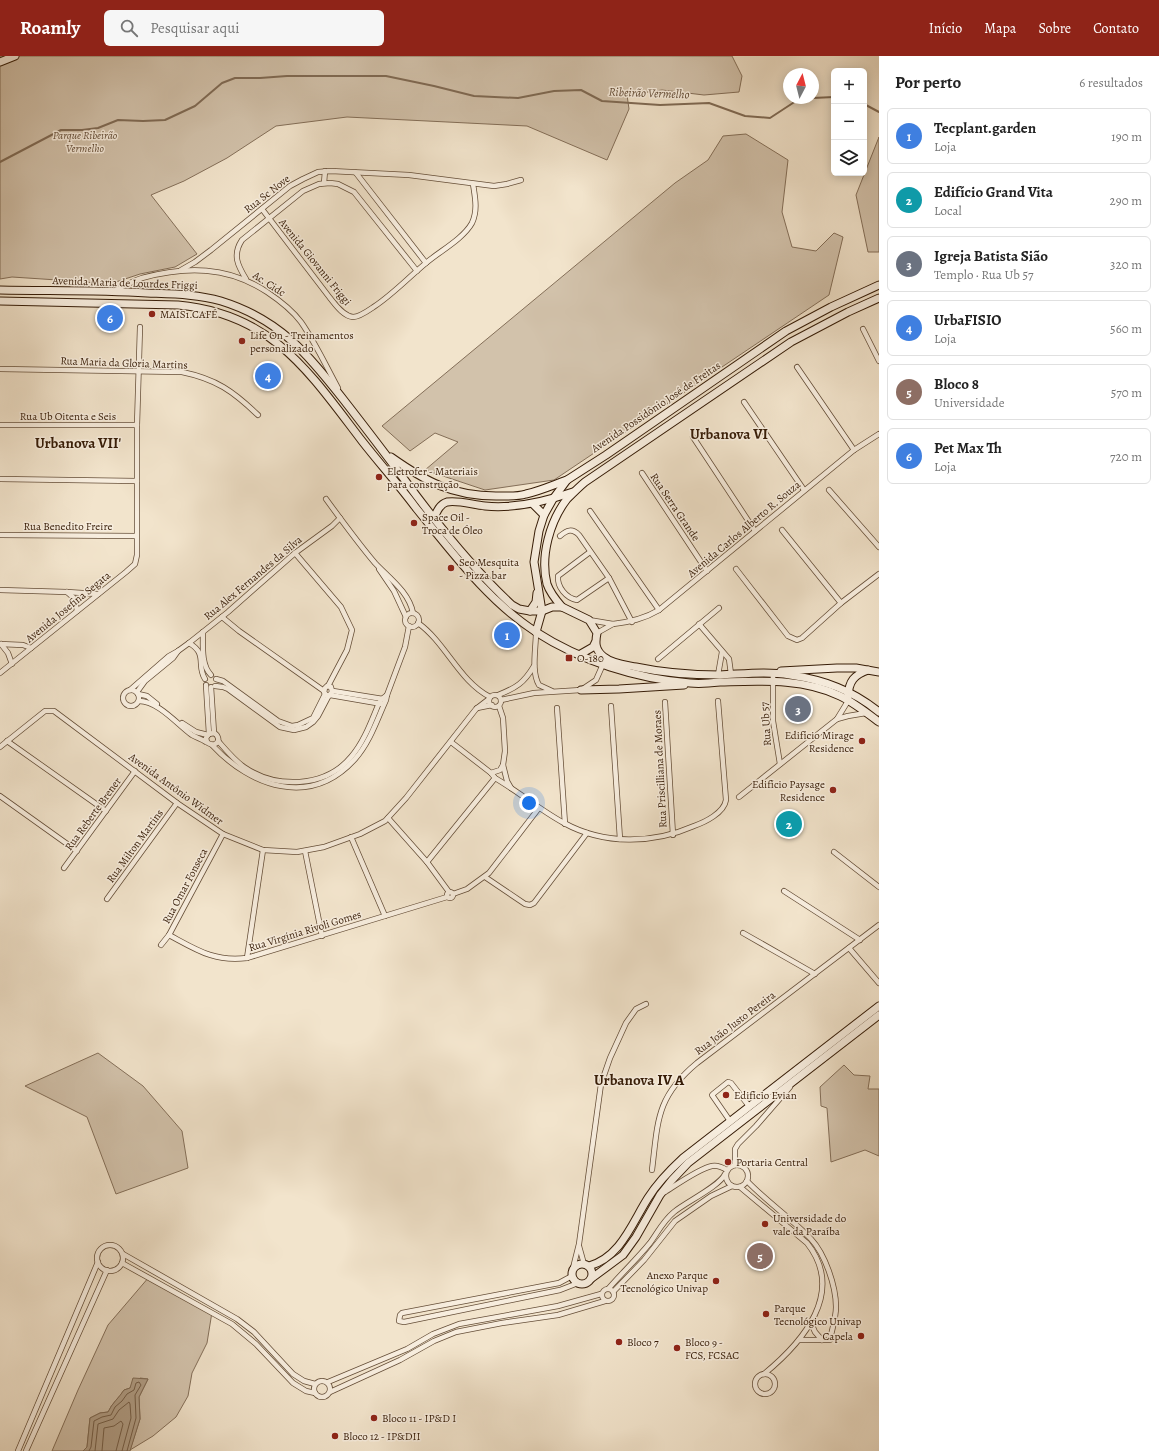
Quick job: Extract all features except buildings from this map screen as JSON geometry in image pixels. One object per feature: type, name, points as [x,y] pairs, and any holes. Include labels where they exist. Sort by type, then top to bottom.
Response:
[{"type":"street","points":[[0,62],[15,56]]},
{"type":"street","points":[[324,183],[325,171]]},
{"type":"street","name":"Rua Sc Nove","points":[[181,270],[201,258],[296,182],[318,172],[325,171],[409,175],[494,186],[521,180]]},
{"type":"street","points":[[356,173],[426,263]]},
{"type":"street","points":[[246,279],[237,264],[236,258],[237,249],[244,238],[303,190],[324,183],[334,184],[354,192],[417,270],[463,234],[472,223],[476,202],[473,184]]},
{"type":"street","name":"Avenida Giovanni Friggi","points":[[262,209],[330,298],[341,310],[352,317],[358,316],[375,306],[417,270]]},
{"type":"street","name":"Ac. Cidc","points":[[113,291],[141,279],[181,270],[218,272],[246,279],[274,297],[289,309],[301,322],[343,399]]},
{"type":"street","name":"Avenida Possidônio José de Freitas","points":[[542,611],[541,597],[534,562],[539,531],[544,516],[553,499],[567,480],[606,455],[786,331],[831,306],[879,285]]},
{"type":"street","name":"Avenida Maria de Lourdes Friggi","points":[[0,290],[113,291],[192,296],[220,301],[243,309],[275,326],[291,339],[314,362],[386,453],[434,518],[475,567],[501,595],[519,609],[542,611],[552,607],[562,607]]},
{"type":"street","name":"Avenida Possidônio José de Freitas","points":[[562,607],[552,595],[547,584],[546,551],[550,530],[562,508],[574,492],[585,482],[792,342],[848,312],[879,298]]},
{"type":"street","name":"Avenida Maria de Lourdes Friggi","points":[[0,301],[190,306],[220,312],[240,320],[270,337],[297,360],[331,400],[466,569],[498,603],[536,632],[579,655],[658,679],[692,683],[772,682],[812,686],[848,700],[879,722]]},
{"type":"street","points":[[136,536],[140,327]]},
{"type":"street","points":[[863,330],[879,361]]},
{"type":"street","points":[[797,367],[854,450]]},
{"type":"street","name":"Rua Maria da Gloria Martins","points":[[0,369],[138,370],[182,372],[211,379],[236,395],[258,415]]},
{"type":"street","points":[[744,402],[804,490]]},
{"type":"street","name":"Rua Ub Oitenta e Seis","points":[[0,425],[137,425]]},
{"type":"street","name":"Avenida Carlos Alberto R. Souza","points":[[613,624],[632,622],[650,616],[659,610],[854,450],[879,434]]},
{"type":"street","points":[[693,437],[755,531]]},
{"type":"street","points":[[386,453],[420,477],[450,490],[465,494],[516,496],[533,492],[567,480]]},
{"type":"street","name":"Rua Serra Grande","points":[[642,473],[707,571]]},
{"type":"street","points":[[0,479],[137,481]]},
{"type":"street","points":[[829,490],[879,547]]},
{"type":"street","points":[[434,518],[441,506],[447,502],[506,507],[533,504],[574,492]]},
{"type":"street","points":[[326,500],[375,562],[408,597],[412,605],[413,613],[419,617],[418,623],[414,627],[409,626],[405,622],[406,617],[394,591],[375,562]]},
{"type":"street","points":[[533,504],[544,516]]},
{"type":"street","points":[[590,512],[659,610]]},
{"type":"street","name":"Rua Alex Fernandes da Silva","points":[[130,690],[169,656],[189,643],[222,617],[295,554],[332,526],[340,518]]},
{"type":"street","points":[[782,530],[841,603]]},
{"type":"street","points":[[560,536],[566,531],[574,531],[579,534],[609,578],[632,622]]},
{"type":"street","name":"Rua Benedito Freire","points":[[0,535],[136,536]]},
{"type":"street","name":"Avenida Josefina Segata","points":[[0,673],[133,566],[136,559],[137,550],[136,536]]},
{"type":"street","points":[[590,552],[558,576],[559,584],[566,595],[570,598],[578,600],[609,578]]},
{"type":"street","points":[[205,682],[213,687],[223,687],[228,689],[280,727],[294,730],[306,727],[313,722],[331,687],[328,686],[347,650],[352,630],[341,607],[295,554]]},
{"type":"street","points":[[736,569],[788,636],[796,640],[802,638],[841,603],[879,574]]},
{"type":"street","points":[[530,611],[537,600],[537,582]]},
{"type":"street","points":[[0,590],[98,594]]},
{"type":"street","points":[[67,592],[74,599],[77,611]]},
{"type":"street","points":[[562,607],[589,620],[613,624]]},
{"type":"street","points":[[658,659],[718,608]]},
{"type":"street","points":[[542,611],[536,632],[534,666],[539,685],[554,691]]},
{"type":"street","points":[[406,617],[413,613]]},
{"type":"street","points":[[222,617],[239,631],[328,693],[384,700]]},
{"type":"street","points":[[579,655],[593,647],[595,643],[597,633],[594,625],[589,620]]},
{"type":"street","points":[[418,623],[429,632],[475,687],[490,698],[492,706]]},
{"type":"street","points":[[597,633],[613,624]]},
{"type":"street","points":[[699,624],[729,659],[731,674]]},
{"type":"street","points":[[384,700],[363,739],[350,758],[338,768],[318,778],[306,781],[282,781],[265,778],[253,772],[237,761],[218,741],[218,737],[196,732],[187,727],[147,696],[130,690],[124,695],[125,703],[133,706],[139,701],[145,701],[154,705],[193,736],[212,745],[236,767],[262,782],[290,787],[317,784],[334,777],[347,767],[356,758],[370,736],[402,655],[409,626]]},
{"type":"street","points":[[202,632],[206,668],[211,675],[216,679],[223,681],[278,721],[292,726],[298,725],[312,718],[328,693]]},
{"type":"street","points":[[189,643],[200,653],[202,674],[205,682],[210,734]]},
{"type":"street","points":[[581,690],[596,680],[604,662],[595,643]]},
{"type":"street","points":[[0,644],[23,645],[32,648]]},
{"type":"street","points":[[0,644],[8,653],[12,664]]},
{"type":"street","name":"Rua Alex Fernandes da Silva","points":[[138,693],[145,681],[173,658],[178,651]]},
{"type":"street","points":[[718,675],[722,652]]},
{"type":"street","name":"Avenida Maria de Lourdes Friggi","points":[[604,662],[617,663],[658,672],[679,674],[718,675],[773,673]]},
{"type":"street","points":[[512,789],[507,781],[503,765],[505,751],[503,718],[499,706],[500,698],[521,684],[534,666]]},
{"type":"street","points":[[773,673],[784,670],[837,668],[856,668],[879,672]]},
{"type":"street","points":[[739,797],[837,719],[848,700],[849,683],[859,673],[868,670]]},
{"type":"street","points":[[773,673],[790,674],[829,683],[848,691],[879,712]]},
{"type":"street","name":"Rua Ub 57","points":[[773,673],[773,721],[780,764]]},
{"type":"street","points":[[205,682],[208,676],[211,675]]},
{"type":"street","points":[[207,742],[206,738],[210,734],[213,687],[217,682],[216,679]]},
{"type":"street","points":[[490,698],[493,695],[500,698],[554,691],[678,686],[692,683]]},
{"type":"street","points":[[138,693],[139,701]]},
{"type":"street","name":"Avenida Antônio Widmer","points":[[0,747],[45,711],[54,711],[177,803],[223,834],[264,850],[297,852],[324,847],[360,834],[388,818],[406,798],[476,709],[490,698]]},
{"type":"street","points":[[451,742],[493,773],[495,778],[565,824],[587,833],[620,839],[647,839],[673,835],[693,827],[711,818],[723,808],[726,803],[718,701]]},
{"type":"street","name":"Rua Priscilliana de Moraes","points":[[665,702],[673,835]]},
{"type":"street","points":[[476,709],[499,706]]},
{"type":"street","points":[[612,706],[620,839]]},
{"type":"street","points":[[557,708],[565,824]]},
{"type":"street","points":[[837,719],[866,713]]},
{"type":"street","points":[[7,741],[106,811]]},
{"type":"street","points":[[212,745],[216,744],[218,741]]},
{"type":"street","points":[[493,773],[500,770],[503,765]]},
{"type":"street","name":"Rua Reberte Brener","points":[[64,868],[136,771]]},
{"type":"street","points":[[427,862],[495,778]]},
{"type":"street","points":[[0,796],[77,850]]},
{"type":"street","name":"Rua Milton Martins","points":[[107,899],[177,803]]},
{"type":"street","name":"Rua Virgínia Rivoli Gomes","points":[[169,935],[217,958],[231,960],[247,958],[322,936],[467,889],[485,877],[539,808]]},
{"type":"street","points":[[388,818],[427,862],[450,894]]},
{"type":"street","points":[[485,877],[525,904],[534,904],[587,833]]},
{"type":"street","name":"Rua Omar Fonseca","points":[[161,945],[169,935],[223,834]]},
{"type":"street","points":[[350,837],[385,916]]},
{"type":"street","points":[[247,958],[264,850]]},
{"type":"street","points":[[305,851],[322,936]]},
{"type":"street","points":[[834,852],[879,887]]},
{"type":"street","points":[[784,891],[860,940]]},
{"type":"street","name":"Rua João Justo Pereira","points":[[652,1170],[661,1112],[669,1092],[674,1086],[697,1063],[879,925]]},
{"type":"street","points":[[743,933],[815,974]]},
{"type":"street","points":[[849,948],[879,983]]},
{"type":"street","points":[[578,1283],[573,1272],[579,1244],[601,1084],[626,1023],[636,1009],[646,1004]]},
{"type":"street","points":[[879,1006],[730,1121],[662,1179],[649,1197],[623,1241],[605,1259],[586,1265],[578,1265],[573,1272],[558,1283],[400,1314],[400,1321],[404,1322],[560,1290],[578,1283],[584,1284],[624,1255],[660,1195],[685,1160],[798,1079],[879,1015]]},
{"type":"street","points":[[315,1393],[313,1388],[315,1384],[321,1380],[328,1382],[407,1349],[433,1334],[459,1324],[558,1306],[601,1294],[603,1290],[609,1288],[645,1248],[666,1219],[685,1204],[717,1184],[723,1178],[726,1172],[735,1164],[735,1149],[738,1144],[798,1079]]},
{"type":"street","points":[[730,1121],[712,1096],[728,1082],[731,1083],[749,1106]]},
{"type":"street","points":[[735,1164],[745,1168],[748,1175],[747,1181],[740,1187]]},
{"type":"street","points":[[660,1195],[689,1177],[711,1166],[718,1166],[726,1172],[727,1182],[732,1186],[740,1187],[807,1243],[815,1254],[821,1269],[823,1282],[822,1296],[811,1323],[799,1340],[774,1366],[759,1376],[756,1381],[756,1387],[760,1392],[766,1394],[772,1390],[775,1384],[773,1378],[774,1366]]},
{"type":"street","points":[[747,1181],[758,1194],[811,1239],[820,1251],[830,1274],[836,1306],[830,1340],[799,1340]]},
{"type":"street","points":[[613,1292],[644,1260],[675,1221],[711,1196],[732,1186]]},
{"type":"street","points":[[579,1244],[586,1265],[592,1272],[592,1278]]},
{"type":"street","points":[[18,1451],[98,1262],[98,1253],[104,1246],[116,1246],[123,1254],[237,1320],[254,1332],[293,1374],[304,1381],[315,1384]]},
{"type":"street","points":[[98,1262],[100,1266],[107,1270],[117,1268],[122,1263],[123,1254]]},
{"type":"street","points":[[122,1263],[232,1324],[256,1344],[293,1383],[306,1391],[324,1397],[330,1392],[400,1360],[434,1341],[456,1332],[558,1314],[612,1300],[614,1296],[613,1292],[609,1288]]},
{"type":"street","points":[[26,1451],[107,1270]]},
{"type":"street","points":[[601,1294],[605,1301]]},
{"type":"street","points":[[811,1323],[815,1332],[822,1340]]},
{"type":"street","points":[[764,1374],[773,1378]]},
{"type":"street","points":[[328,1382],[330,1392]]},
{"type":"green space","name":"Parque Ribeirão Vermelho","points":[[0,56],[732,56],[742,76],[739,92],[704,95],[662,90],[627,95],[629,109],[607,160],[527,126],[347,117],[276,126],[227,158],[184,181],[151,195],[197,254],[175,267],[140,274],[104,286],[88,282],[12,277],[0,279]]},
{"type":"green space","points":[[746,134],[788,160],[782,212],[792,247],[816,251],[834,233],[843,237],[829,295],[554,480],[485,490],[425,470],[458,442],[435,433],[410,451],[382,426],[675,183],[708,160],[723,136]]},
{"type":"green space","points":[[879,137],[879,252],[868,252],[856,195],[864,176],[867,176],[867,167]]},
{"type":"green space","points":[[98,1053],[143,1086],[182,1131],[188,1168],[116,1194],[87,1117],[25,1086]]},
{"type":"green space","points":[[844,1065],[854,1075],[870,1076],[868,1089],[879,1089],[879,1156],[865,1150],[831,1162],[827,1108],[821,1106],[820,1087]]},
{"type":"green space","points":[[149,1277],[212,1312],[207,1343],[192,1373],[188,1396],[176,1417],[153,1436],[130,1450],[140,1419],[139,1397],[148,1379],[140,1378],[130,1388],[124,1390],[108,1412],[100,1413],[90,1418],[87,1447],[83,1451],[52,1451],[108,1325]]},
{"type":"water","points":[[133,1378],[148,1379],[139,1397],[140,1419],[130,1451],[83,1451],[87,1447],[90,1418],[100,1413],[108,1412],[124,1390],[130,1388]]},
{"type":"waterway","name":"Ribeirão Vermelho","points":[[0,162],[61,130],[98,128],[118,120],[165,120],[195,106],[222,83],[235,78],[287,76],[386,76],[474,96],[518,98],[554,91],[581,90],[602,101],[660,105],[709,103],[745,116],[770,118],[791,104]]},
{"type":"waterway","name":"Ribeirão Vermelho","points":[[819,98],[831,97]]},
{"type":"waterway","name":"Ribeirão Vermelho","points":[[867,106],[879,112]]},
{"type":"place","name":"MAIS1.CAFÉ","points":[[152,314]]},
{"type":"place","name":"Pet Max Th","points":[[110,318]]},
{"type":"place","name":"Life On - Treinamentos personalizado","points":[[242,341]]},
{"type":"place","name":"UrbaFISIO","points":[[268,376]]},
{"type":"place","name":"Eletrofer - Materiais para construção","points":[[379,477]]},
{"type":"place","name":"Space Oil - Troca de Óleo","points":[[414,523]]},
{"type":"place","name":"Seo Mesquita - Pizza bar","points":[[451,568]]},
{"type":"place","name":"Tecplant.garden","points":[[507,635]]},
{"type":"place","name":"O-180","points":[[569,658]]},
{"type":"place","name":"Igreja Batista Sião","points":[[798,709]]},
{"type":"place","name":"Edifício Mirage Residence","points":[[862,741]]},
{"type":"place","name":"Edifício Paysage Residence","points":[[833,790]]},
{"type":"place","name":"Edifício Grand Vita","points":[[789,824]]},
{"type":"place","name":"Edifício Evian","points":[[726,1095]]},
{"type":"place","name":"Portaria Central","points":[[728,1162]]},
{"type":"place","name":"Universidade do vale da Paraíba","points":[[765,1224]]},
{"type":"place","name":"Bloco 8","points":[[760,1256]]},
{"type":"place","name":"Anexo Parque Tecnológico Univap","points":[[716,1281]]},
{"type":"place","name":"Parque Tecnológico Univap","points":[[766,1314]]},
{"type":"place","name":"Capela","points":[[861,1336]]},
{"type":"place","name":"Bloco 7","points":[[619,1342]]},
{"type":"place","name":"Bloco 9 - FCS, FCSAC","points":[[677,1348]]},
{"type":"place","name":"Bloco 11 - IP&D I","points":[[374,1418]]},
{"type":"place","name":"Bloco 12 - IP&DII","points":[[335,1436]]},
{"type":"district","name":"Urbanova VI","points":[[729,434]]},
{"type":"district","name":"Urbanova VII'","points":[[78,443]]},
{"type":"district","name":"Urbanova IV A","points":[[639,1080]]}]
